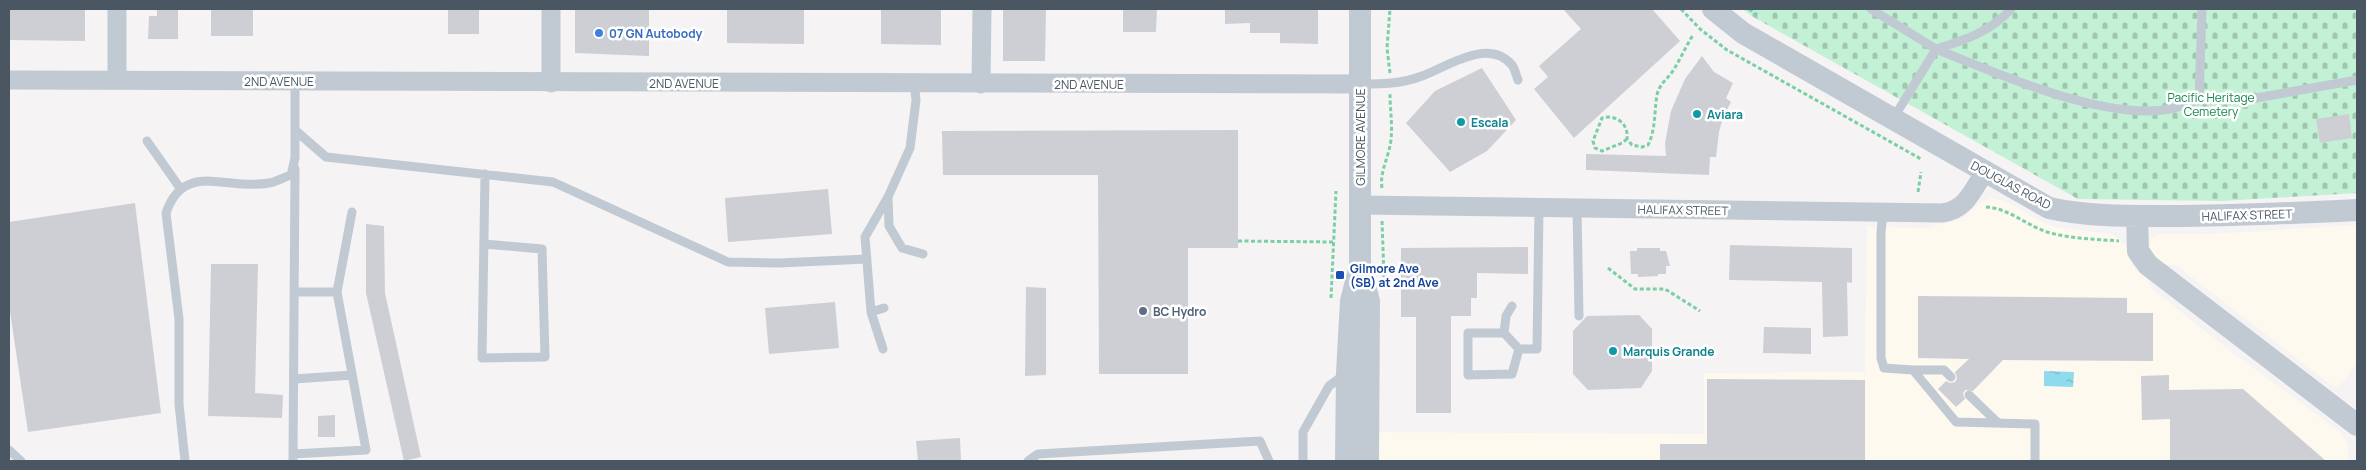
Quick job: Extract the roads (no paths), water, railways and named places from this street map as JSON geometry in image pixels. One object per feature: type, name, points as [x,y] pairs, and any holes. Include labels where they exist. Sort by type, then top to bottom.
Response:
[{"type":"street","points":[[117,9],[117,80]]},
{"type":"street","points":[[551,9],[551,83]]},
{"type":"street","points":[[981,84],[982,9]]},
{"type":"street","name":"GILMORE AVENUE","points":[[1360,9],[1360,266],[1369,301],[1368,461]]},
{"type":"street","name":"DOUGLAS ROAD","points":[[1713,9],[1743,33],[2049,208],[2078,214],[2137,216]]},
{"type":"street","name":"2ND AVENUE","points":[[9,80],[1360,84]]},
{"type":"street","name":"HALIFAX STREET","points":[[1360,204],[1577,209],[1942,213],[1953,212],[1964,204],[1985,171]]},
{"type":"street","name":"HALIFAX STREET","points":[[2137,216],[2232,216],[2357,210]]},
{"type":"street","points":[[2137,216],[2138,251],[2148,265],[2354,416]]},
{"type":"street","name":"GILMORE AVENUE","points":[[1346,461],[1350,301],[1360,266]]},
{"type":"lane","points":[[1871,9],[1936,49],[2044,90],[2090,104],[2146,110],[2169,109],[2199,100],[2245,100],[2357,80]]},
{"type":"lane","points":[[1893,119],[1936,49],[1978,35],[2001,20],[2011,9]]},
{"type":"lane","points":[[2199,100],[2202,9]]},
{"type":"lane","points":[[1360,84],[1397,84],[1423,76],[1452,61],[1481,54],[1498,56],[1512,65],[1518,80]]},
{"type":"lane","points":[[295,82],[294,458],[366,450],[337,292],[352,212]]},
{"type":"lane","points":[[883,349],[871,312],[865,237],[888,197],[910,148],[916,100],[914,83]]},
{"type":"lane","points":[[295,130],[326,156],[553,182],[728,262],[779,263],[867,259]]},
{"type":"lane","points":[[147,142],[180,188]]},
{"type":"lane","points":[[185,461],[179,404],[179,319],[166,213],[171,200],[180,188],[195,182],[269,183],[291,175],[295,158]]},
{"type":"lane","points":[[484,244],[542,249],[545,357],[482,358],[485,174]]},
{"type":"lane","points":[[888,197],[889,226],[902,248],[923,254]]},
{"type":"lane","points":[[1519,349],[1512,374],[1468,375],[1468,333],[1504,333],[1519,349],[1537,349],[1539,208]]},
{"type":"lane","points":[[1577,209],[1579,316]]},
{"type":"lane","points":[[1884,212],[1881,232],[1881,358],[1884,368],[1944,370],[1951,377]]},
{"type":"lane","points":[[294,292],[337,292]]},
{"type":"lane","points":[[1504,333],[1506,316],[1512,306]]},
{"type":"lane","points":[[871,312],[884,308]]},
{"type":"lane","points":[[1913,370],[1956,422],[2035,424],[2035,461]]},
{"type":"lane","points":[[1303,461],[1303,432],[1329,386],[1347,373]]},
{"type":"lane","points":[[294,378],[352,375]]},
{"type":"lane","points":[[1969,395],[1998,423]]},
{"type":"lane","points":[[1028,461],[1038,454],[1260,441],[1268,461]]},
{"type":"lane","points":[[9,450],[21,461]]},
{"type":"water","points":[[2044,371],[2074,372],[2073,387],[2044,386]]},
{"type":"place","name":"07 GN Autobody","points":[[599,33]]},
{"type":"place","name":"Aviara","points":[[1697,114]]},
{"type":"place","name":"Escala","points":[[1461,122]]},
{"type":"place","name":"Gilmore Ave (SB) at 2nd Ave","points":[[1340,275]]},
{"type":"place","name":"BC Hydro","points":[[1143,311]]},
{"type":"place","name":"Marquis Grande","points":[[1613,351]]},
{"type":"park label","name":"Pacific Heritage Cemetery","points":[[2211,104]]}]
